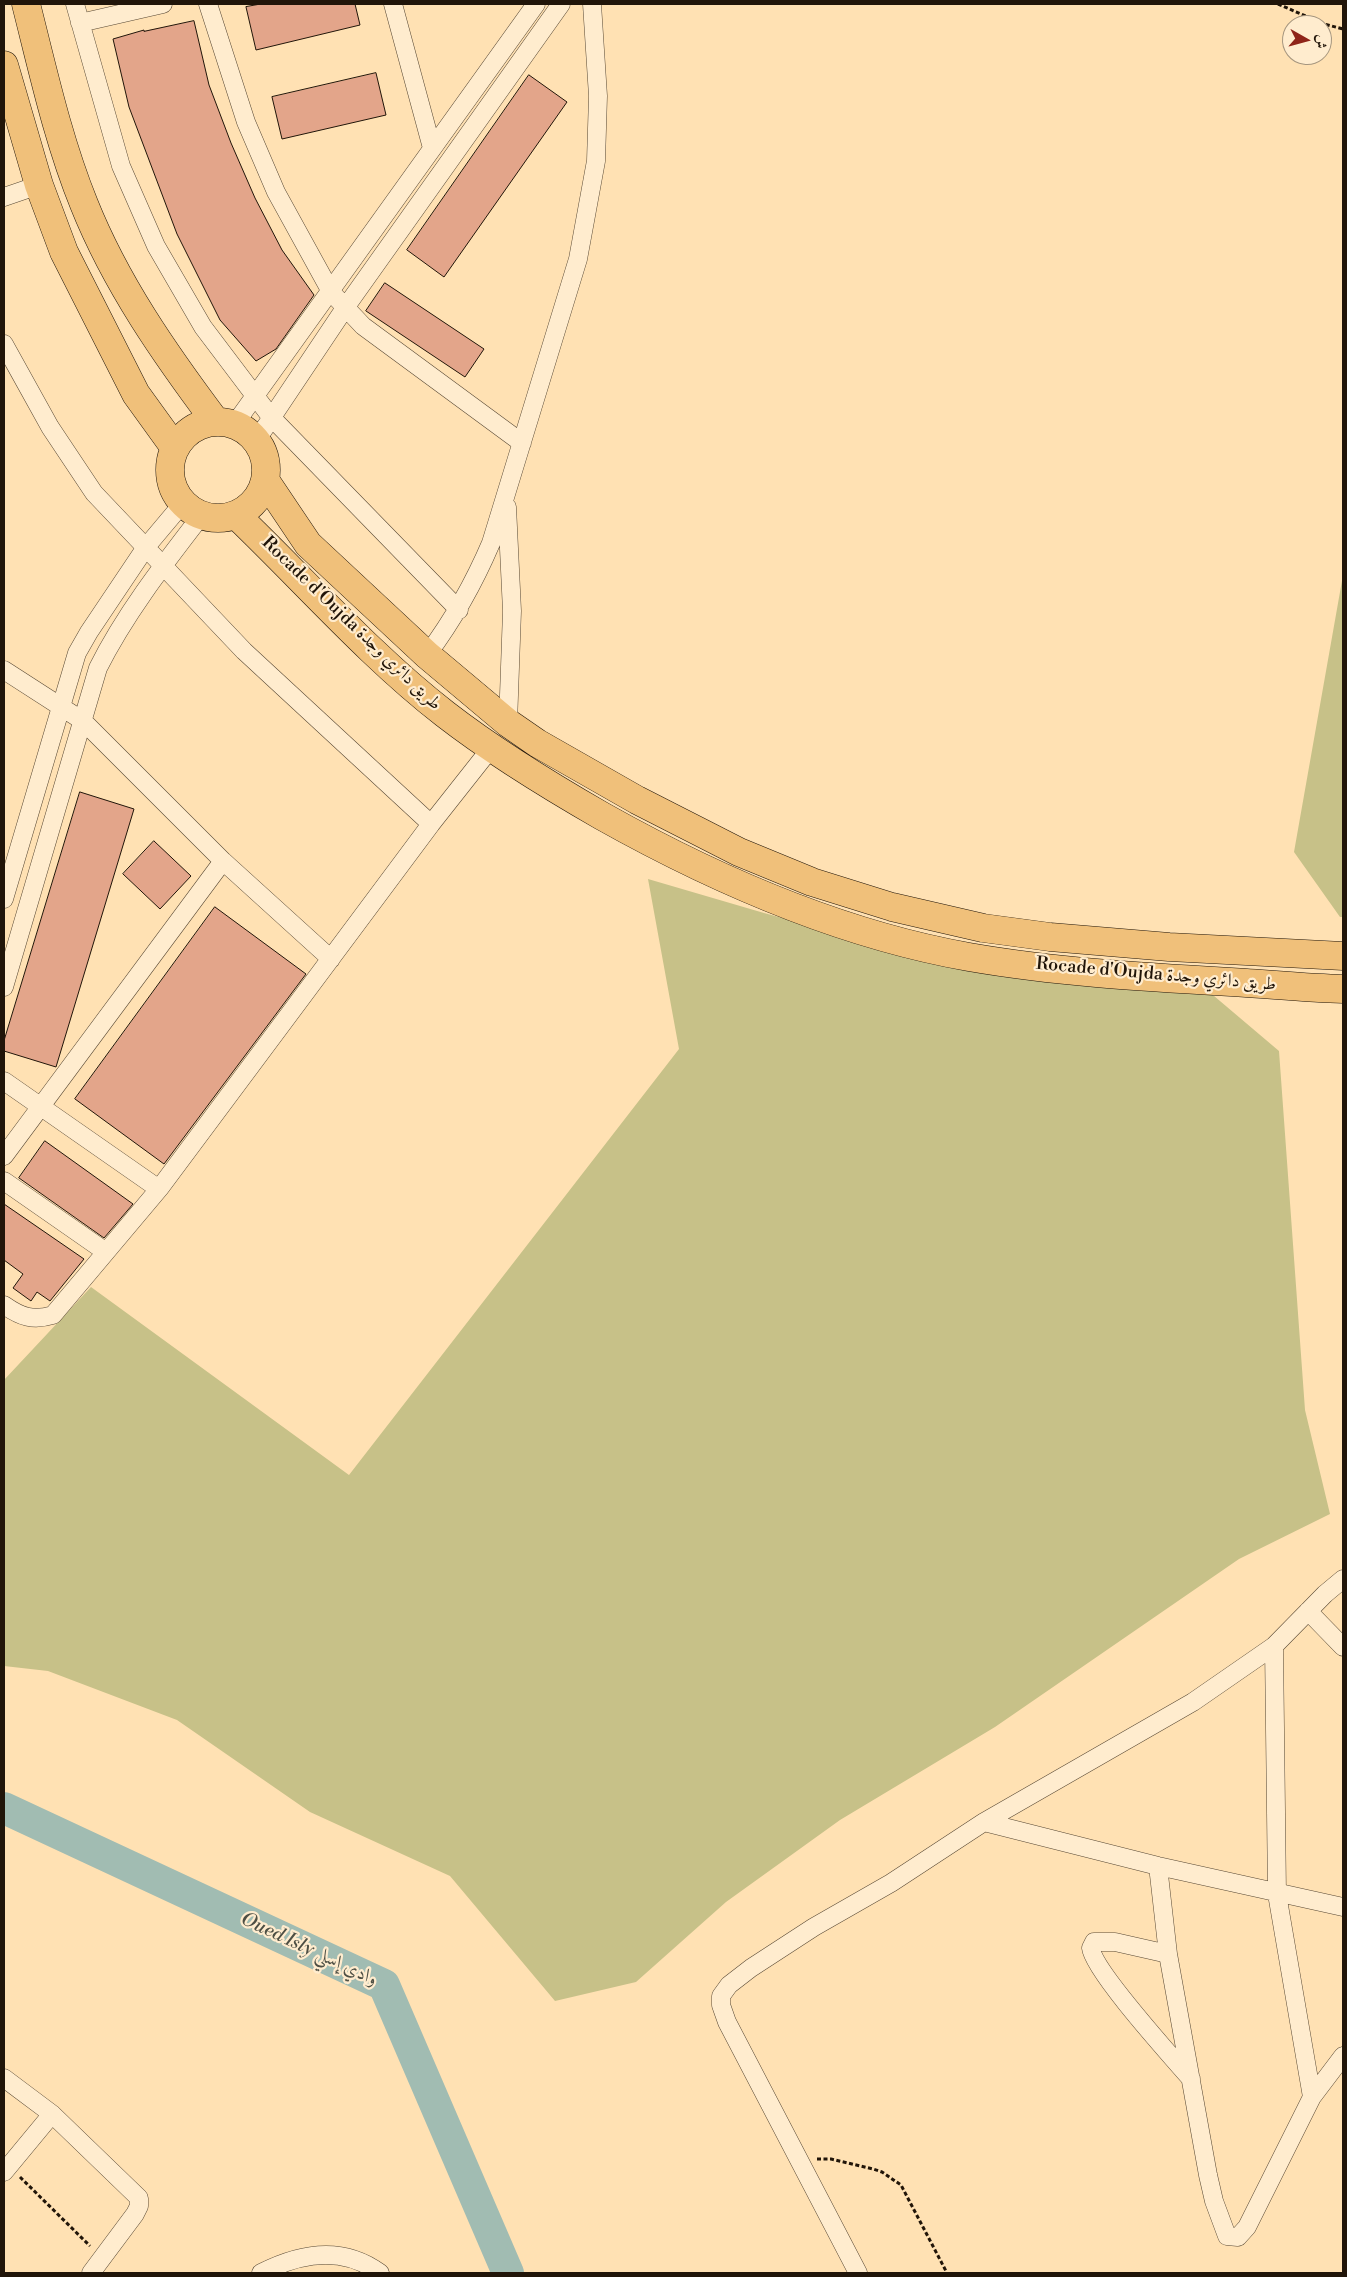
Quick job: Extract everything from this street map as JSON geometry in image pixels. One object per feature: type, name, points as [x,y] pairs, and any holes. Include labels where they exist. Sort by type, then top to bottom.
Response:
[{"type":"highway","points":[[26,4],[60,133],[84,204],[114,267],[142,318],[225,423]]},
{"type":"highway","points":[[4,65],[39,185],[64,252],[136,394],[175,448]]},
{"type":"highway","points":[[225,423],[242,428],[256,441],[263,453],[266,466],[265,480],[255,501],[236,515],[219,519],[192,510],[174,491],[170,477],[170,462],[175,448],[182,438],[192,430],[225,423]]},
{"type":"highway","name":"Rocade d'Oujda طريق دائري وجدة","points":[[265,480],[308,544],[427,655],[508,723],[537,743],[629,795],[739,852],[812,882],[892,908],[983,928],[1050,938],[1168,947],[1343,956]]},
{"type":"highway","name":"Rocade d'Oujda طريق دائري وجدة","points":[[236,515],[384,661],[443,713],[491,748],[583,805],[708,872],[780,902],[900,942],[969,957],[1123,976],[1343,989]]},
{"type":"street","points":[[75,4],[121,166],[156,246],[203,327],[271,417],[459,610]]},
{"type":"street","points":[[80,23],[163,4]]},
{"type":"street","points":[[208,4],[246,122],[276,192],[331,292],[364,326],[522,443]]},
{"type":"street","points":[[393,4],[432,148]]},
{"type":"street","points":[[225,423],[254,396],[331,292],[536,4]]},
{"type":"street","points":[[256,441],[345,308],[561,4]]},
{"type":"street","points":[[427,655],[459,610],[476,579],[491,543],[578,259],[596,161],[598,96],[592,4]]},
{"type":"street","points":[[4,197],[39,185]]},
{"type":"street","points":[[4,344],[50,427],[94,492],[244,651],[431,824]]},
{"type":"street","points":[[506,494],[512,611],[508,723]]},
{"type":"street","points":[[4,899],[72,669],[83,642],[146,547],[192,510]]},
{"type":"street","points":[[4,987],[93,682],[107,651],[164,565],[192,510]]},
{"type":"street","points":[[4,670],[61,705],[83,721],[223,861],[331,959]]},
{"type":"street","points":[[4,1305],[29,1318],[38,1319],[53,1315],[159,1189],[431,824],[491,748]]},
{"type":"street","points":[[4,1156],[223,861]]},
{"type":"street","points":[[4,1081],[159,1189]]},
{"type":"street","points":[[4,1181],[106,1252]]},
{"type":"street","points":[[858,2273],[727,2022],[721,2005],[721,1996],[729,1985],[759,1963],[891,1883],[984,1822],[1193,1702],[1274,1646],[1343,1579]]},
{"type":"street","points":[[1308,1611],[1343,1647]]},
{"type":"street","points":[[1274,1646],[1276,1894],[1312,2097]]},
{"type":"street","points":[[984,1822],[1276,1894],[1343,1907]]},
{"type":"street","points":[[1158,1866],[1168,1954],[1214,2201],[1227,2236],[1231,2238],[1238,2237],[1247,2227],[1312,2097],[1343,2056]]},
{"type":"street","points":[[1168,1954],[1115,1942],[1094,1942],[1090,1948],[1099,1967],[1192,2082]]},
{"type":"street","points":[[4,2078],[52,2114],[139,2198],[139,2206],[135,2214],[91,2273]]},
{"type":"street","points":[[6,2169],[52,2114]]},
{"type":"street","points":[[261,2273],[291,2259],[318,2255],[341,2256],[359,2261],[380,2273]]},
{"type":"path","points":[[1278,4],[1324,24],[1343,29]]},
{"type":"path","points":[[799,2160],[831,2159],[873,2169],[882,2172],[901,2185],[947,2273]]},
{"type":"path","points":[[6,2169],[102,2257]]},
{"type":"shaded area","points":[[1343,575],[1343,917],[1340,917],[1294,852]]},
{"type":"shaded area","points":[[648,879],[764,913],[982,972],[1207,990],[1279,1051],[1305,1410],[1330,1514],[1239,1559],[995,1727],[840,1820],[726,1902],[636,1982],[555,2001],[450,1876],[310,1812],[177,1720],[48,1671],[4,1666],[4,1380],[91,1287],[349,1475],[679,1049]]},
{"type":"building","points":[[261,4],[355,4],[360,25],[256,50],[246,7]]},
{"type":"building","points":[[194,21],[209,85],[255,198],[282,250],[314,295],[276,349],[256,361],[220,320],[177,234],[129,107],[113,39],[144,30]]},
{"type":"building","points":[[376,73],[386,115],[282,139],[272,97]]},
{"type":"building","points":[[529,75],[567,102],[444,277],[407,250]]},
{"type":"building","points":[[385,283],[484,349],[465,377],[366,311]]},
{"type":"building","points":[[80,792],[134,809],[56,1067],[4,1051],[4,1041]]},
{"type":"building","points":[[154,841],[191,876],[160,909],[123,874]]},
{"type":"building","points":[[215,907],[306,974],[164,1164],[75,1099]]},
{"type":"building","points":[[45,1141],[133,1204],[104,1238],[19,1178]]},
{"type":"building","points":[[4,1204],[84,1259],[50,1301],[37,1292],[31,1301],[13,1288],[23,1274],[4,1260]]},
{"type":"waterway","name":"Oued Isly وادي إسلي","points":[[4,1808],[384,1985],[508,2273]]}]
